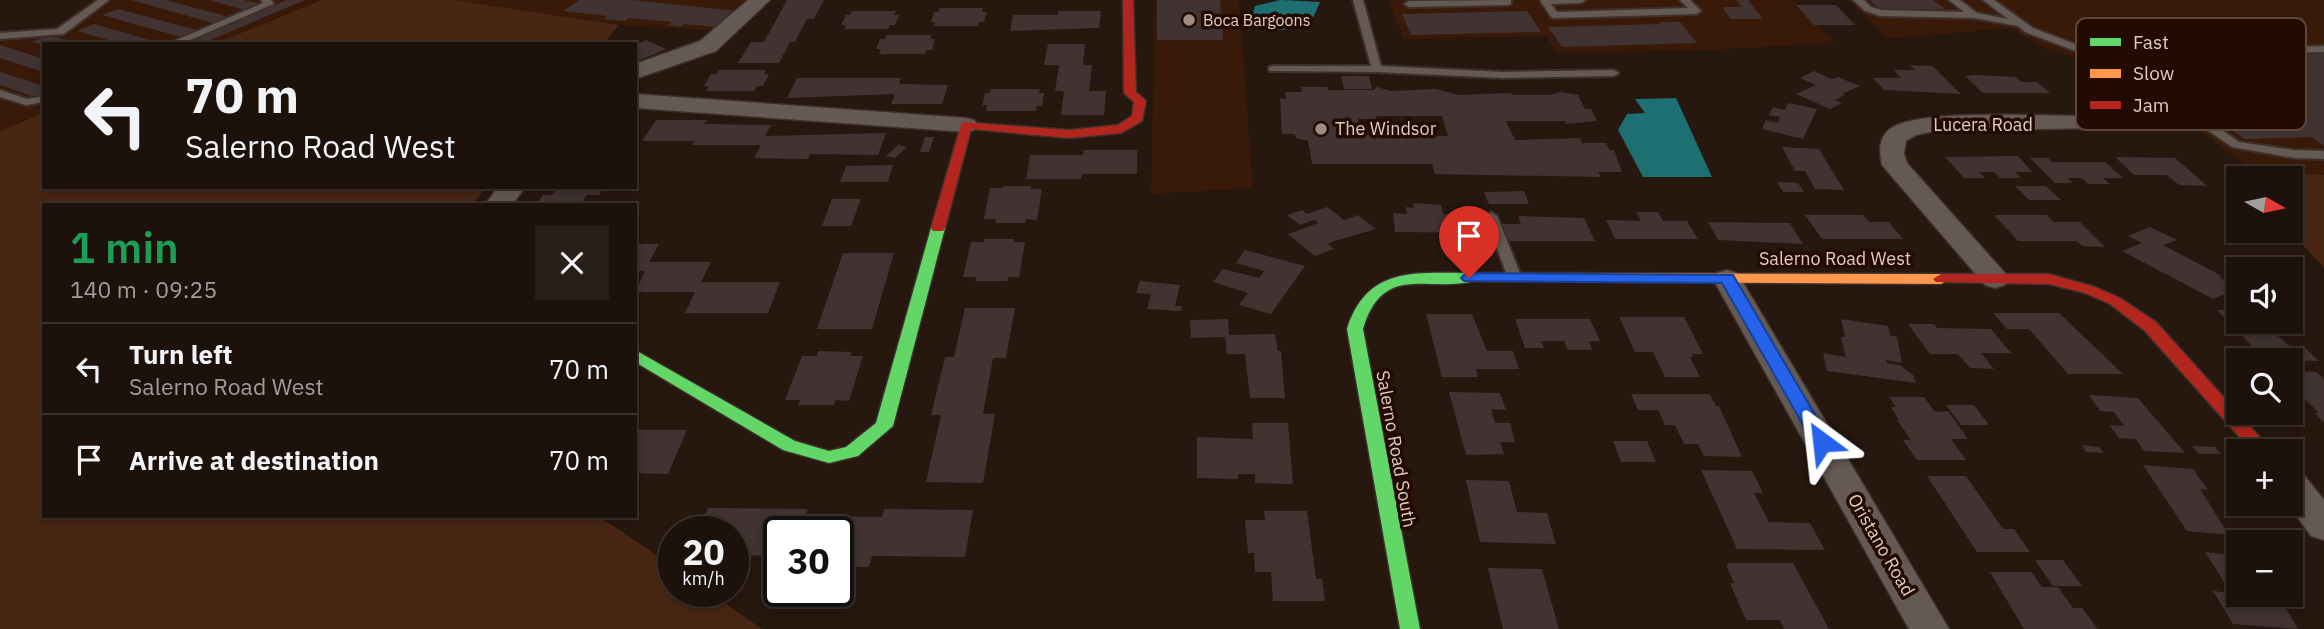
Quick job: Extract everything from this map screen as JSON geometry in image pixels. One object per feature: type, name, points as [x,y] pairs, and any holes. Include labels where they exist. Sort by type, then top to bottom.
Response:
[{"type":"street","points":[[637,71],[708,46],[760,0]]},
{"type":"street","points":[[637,101],[1069,134],[1121,129],[1138,118],[1140,100],[1129,93],[1128,0]]},
{"type":"street","name":"Lucera Road","points":[[1995,279],[1895,165],[1890,152],[1891,142],[1898,134],[1914,127],[1935,124],[2076,124]]},
{"type":"street","points":[[637,356],[789,446],[810,455],[834,458],[867,446],[884,426],[966,125]]},
{"type":"street","points":[[500,203],[510,189]]},
{"type":"street","name":"Salerno Road West","points":[[1381,286],[1423,278],[2049,279],[2079,284],[2108,295],[2130,308],[2150,326],[2252,439]]},
{"type":"street","name":"Oristano Road","points":[[1727,279],[1929,629]]},
{"type":"street","name":"Salerno Road South","points":[[1381,286],[1363,299],[1356,312],[1355,329],[1410,629]]},
{"type":"street","points":[[2303,499],[2324,526]]},
{"type":"lane","points":[[0,36],[60,32],[104,0]]},
{"type":"lane","points":[[177,42],[269,4],[266,0]]},
{"type":"lane","points":[[1358,0],[1377,69]]},
{"type":"lane","points":[[1581,0],[1544,1],[1554,15],[1696,11],[1685,0]]},
{"type":"lane","points":[[1858,0],[1868,9],[1880,13],[1974,16],[2023,25],[2076,47]]},
{"type":"lane","points":[[1954,0],[1974,16]]},
{"type":"lane","points":[[1988,0],[2023,25]]},
{"type":"lane","points":[[1409,4],[1508,2]]},
{"type":"lane","points":[[2306,49],[2324,49]]},
{"type":"lane","points":[[1273,69],[1377,69],[1503,75],[1614,73]]},
{"type":"lane","points":[[0,93],[26,102],[42,99]]},
{"type":"lane","points":[[2214,130],[2236,145],[2294,154],[2324,155]]},
{"type":"lane","points":[[1491,216],[1515,278]]},
{"type":"shaded area","points":[[93,0],[322,0],[219,42],[42,42],[42,114],[0,131],[0,31],[55,28]]},
{"type":"shaded area","points":[[322,0],[454,0],[619,25],[606,42],[219,42]]},
{"type":"shaded area","points":[[454,0],[750,0],[715,31],[619,25]]},
{"type":"shaded area","points":[[1155,0],[1239,0],[1253,188],[1151,194]]},
{"type":"shaded area","points":[[1388,0],[1793,0],[1835,43],[1711,50],[1556,53],[1546,36],[1404,39]]},
{"type":"shaded area","points":[[1848,0],[2324,0],[2324,175],[2303,174],[2303,166],[2247,166],[2197,130],[2306,130],[2306,18],[2076,18],[2076,57],[2049,51],[2010,28],[1888,39]]},
{"type":"shaded area","points":[[42,114],[42,189],[484,189],[474,203],[42,203],[42,518],[602,518],[658,556],[658,607],[730,607],[762,629],[0,629],[0,131]]},
{"type":"shaded area","points":[[2303,173],[2324,175],[2324,267],[2301,243],[2303,243]]},
{"type":"water","points":[[1280,0],[1320,2],[1313,18],[1285,30],[1255,21],[1255,6]]},
{"type":"water","points":[[1676,98],[1712,177],[1643,177],[1618,130],[1627,114],[1645,113],[1635,99]]},
{"type":"building","points":[[131,0],[166,0],[229,17],[213,23]]},
{"type":"building","points":[[209,0],[244,0],[260,4],[245,10]]},
{"type":"building","points":[[287,0],[305,0],[206,42],[187,42]]},
{"type":"building","points":[[579,0],[632,0],[736,11],[716,27],[684,24],[680,27],[668,25],[672,22],[629,18],[625,21],[603,19],[607,16],[563,11]]},
{"type":"building","points":[[787,0],[824,0],[814,19],[807,19],[795,42],[790,42],[779,63],[738,63],[751,42],[764,42]]},
{"type":"building","name":"Boca Bargoons","points":[[1157,0],[1220,0],[1223,40],[1157,40]]},
{"type":"building","points":[[1736,0],[1748,0],[1763,19],[1731,19],[1722,7],[1742,7]]},
{"type":"building","points":[[1870,0],[1933,0],[1945,9],[1881,11]]},
{"type":"building","points":[[1796,5],[1836,5],[1855,25],[1814,25]]},
{"type":"building","points":[[940,8],[983,8],[982,12],[987,12],[984,22],[979,22],[978,26],[934,26],[935,22],[931,22],[934,12],[938,12]]},
{"type":"building","points":[[118,9],[197,30],[181,37],[102,15]]},
{"type":"building","points":[[852,11],[896,11],[894,15],[899,15],[895,25],[890,25],[888,29],[844,29],[846,25],[841,25],[846,15],[850,15]]},
{"type":"building","points":[[1058,11],[1101,11],[1099,28],[1010,31],[1013,15],[1058,15]]},
{"type":"building","points":[[1527,11],[1541,32],[1411,35],[1402,14]]},
{"type":"building","points":[[1659,22],[1680,22],[1697,43],[1562,47],[1548,27],[1660,24]]},
{"type":"building","points":[[94,24],[157,42],[115,42],[77,31]]},
{"type":"building","points":[[49,35],[73,42],[42,42],[42,44],[32,42]]},
{"type":"building","points":[[887,35],[932,35],[930,39],[935,39],[932,50],[927,50],[925,54],[879,54],[881,49],[876,49],[880,39],[885,39]]},
{"type":"building","points":[[646,40],[666,49],[637,61],[637,44]]},
{"type":"building","points":[[1048,44],[1085,44],[1083,65],[1092,65],[1089,91],[1106,91],[1104,115],[1061,115],[1064,91],[1055,91],[1059,65],[1044,65]]},
{"type":"building","points":[[0,45],[42,58],[42,71],[0,58]]},
{"type":"building","points":[[2306,54],[2324,54],[2324,146],[2311,137],[2245,139],[2232,130],[2306,130]]},
{"type":"building","points":[[1910,65],[1932,66],[1961,94],[1884,90],[1873,78],[1901,78],[1894,70],[1915,70]]},
{"type":"building","points":[[719,70],[766,70],[764,74],[769,74],[763,86],[757,86],[754,91],[706,91],[709,86],[704,86],[711,74],[716,74]]},
{"type":"building","points":[[1814,71],[1860,86],[1842,94],[1845,95],[1835,100],[1842,103],[1830,109],[1796,94],[1816,85],[1800,78]]},
{"type":"building","points":[[0,72],[42,85],[42,94],[35,97],[0,85]]},
{"type":"building","points":[[1341,76],[1369,76],[1372,89],[1344,89]]},
{"type":"building","points":[[1965,76],[2016,77],[2021,82],[2037,82],[2050,93],[1983,93]]},
{"type":"building","points":[[797,78],[901,78],[899,84],[948,85],[942,104],[891,104],[895,94],[787,98]]},
{"type":"building","name":"The Windsor","points":[[1301,87],[1373,90],[1377,87],[1391,91],[1436,89],[1458,95],[1550,95],[1560,92],[1578,95],[1585,109],[1591,109],[1597,121],[1566,124],[1565,121],[1506,121],[1515,140],[1580,138],[1582,143],[1606,143],[1610,150],[1614,150],[1622,172],[1598,172],[1601,177],[1435,174],[1432,164],[1312,164],[1308,141],[1296,138],[1295,134],[1282,134],[1280,98],[1286,99],[1285,92],[1302,92]],"holes":[[[1376,116],[1442,116],[1448,136],[1362,135],[1358,119],[1377,119]]]},
{"type":"building","points":[[991,89],[1040,89],[1039,93],[1044,93],[1042,106],[1037,106],[1036,111],[986,111],[987,105],[982,105],[985,93],[990,93]]},
{"type":"building","points":[[1788,103],[1817,109],[1803,139],[1762,129],[1766,120],[1778,123],[1780,117],[1769,115],[1773,107],[1785,110]]},
{"type":"building","points":[[656,120],[707,120],[704,124],[771,125],[765,136],[886,133],[878,155],[810,154],[808,159],[754,158],[761,145],[692,145],[694,141],[642,141]]},
{"type":"building","points":[[925,137],[934,137],[929,152],[920,152]]},
{"type":"building","points":[[898,145],[907,147],[895,158],[886,156]]},
{"type":"building","points":[[1782,147],[1819,149],[1844,190],[1815,189],[1805,171],[1795,171]]},
{"type":"building","points":[[1084,150],[1137,150],[1137,174],[1082,174],[1081,179],[1026,179],[1030,155],[1083,155]]},
{"type":"building","points":[[2018,156],[2032,172],[2015,172],[2021,178],[2000,178],[1994,172],[1979,172],[1985,178],[1964,178],[1945,157]]},
{"type":"building","points":[[2115,157],[2175,158],[2207,186],[2179,185],[2167,175],[2134,175]]},
{"type":"building","points":[[2030,158],[2048,158],[2052,162],[2105,162],[2123,178],[2103,178],[2110,184],[2088,184],[2082,178],[2067,178],[2073,183],[2055,183]]},
{"type":"building","points":[[893,165],[888,182],[840,182],[846,166]]},
{"type":"building","points":[[1777,182],[1798,183],[1804,192],[1783,192]]},
{"type":"building","points":[[1031,186],[1031,189],[1042,189],[1037,220],[1026,219],[1025,223],[995,223],[996,219],[984,219],[990,188]]},
{"type":"building","points":[[2015,186],[2046,186],[2061,200],[2029,200]]},
{"type":"building","points":[[556,189],[603,189],[599,195],[587,195],[581,203],[537,203],[543,195],[552,195]]},
{"type":"building","points":[[1524,191],[1529,204],[1489,204],[1484,192]]},
{"type":"building","points":[[832,199],[861,199],[851,226],[822,226]]},
{"type":"building","points":[[1413,203],[1441,205],[1443,214],[1478,215],[1481,233],[1395,232],[1393,213],[1407,214],[1406,207],[1414,208]]},
{"type":"building","points":[[1327,207],[1344,220],[1358,215],[1376,229],[1331,242],[1328,244],[1334,249],[1315,256],[1288,234],[1318,223],[1314,220],[1300,225],[1287,215],[1302,210],[1307,214]]},
{"type":"building","points":[[1636,212],[1658,212],[1663,221],[1687,221],[1698,239],[1615,239],[1606,220],[1641,221]]},
{"type":"building","points":[[1805,215],[1863,215],[1869,222],[1889,222],[1903,239],[1822,239]]},
{"type":"building","points":[[1994,215],[2047,215],[2053,222],[2080,222],[2105,247],[2082,246],[2077,241],[2018,241]]},
{"type":"building","points":[[1518,216],[1584,218],[1595,241],[1508,241],[1501,224],[1521,224]]},
{"type":"building","points":[[1708,222],[1790,223],[1803,244],[1718,240]]},
{"type":"building","points":[[2150,227],[2177,240],[2163,245],[2222,276],[2219,277],[2226,281],[2226,293],[2213,299],[2122,251],[2142,243],[2128,236]]},
{"type":"building","points":[[984,239],[1014,239],[1014,242],[1025,242],[1019,277],[1008,277],[1007,281],[975,281],[976,277],[963,277],[971,242],[984,242]]},
{"type":"building","points":[[637,244],[659,244],[649,262],[711,262],[701,282],[780,282],[768,313],[685,313],[695,292],[637,292],[645,271],[637,271]]},
{"type":"building","points":[[1245,250],[1305,266],[1271,314],[1239,305],[1248,293],[1213,282],[1223,269],[1259,278],[1264,271],[1236,263]]},
{"type":"building","points":[[843,253],[894,253],[872,329],[817,329]]},
{"type":"building","points":[[1140,281],[1180,285],[1175,306],[1182,306],[1181,311],[1147,309],[1151,294],[1136,293]]},
{"type":"building","points":[[965,308],[1015,308],[1006,358],[993,358],[983,414],[995,414],[983,483],[926,482],[941,415],[931,415],[945,357],[954,357]]},
{"type":"building","points":[[2217,310],[2226,310],[2226,319]]},
{"type":"building","points":[[1993,313],[2059,313],[2123,374],[2068,374],[2029,329],[2007,329]]},
{"type":"building","points":[[1426,314],[1472,314],[1487,351],[1513,351],[1519,369],[1476,369],[1478,377],[1442,377]]},
{"type":"building","points":[[1619,317],[1684,317],[1703,354],[1692,354],[1693,357],[1690,357],[1700,377],[1665,377],[1653,352],[1635,352]]},
{"type":"building","points":[[1228,319],[1229,335],[1275,334],[1278,351],[1281,351],[1285,398],[1250,398],[1245,354],[1227,354],[1225,337],[1191,338],[1190,320]]},
{"type":"building","points":[[1515,319],[1590,319],[1600,341],[1589,341],[1592,350],[1568,350],[1564,341],[1541,341],[1544,348],[1525,348]]},
{"type":"building","points":[[1841,319],[1888,326],[1890,335],[1897,337],[1902,363],[1886,360],[1887,363],[1900,365],[1913,375],[1916,383],[1827,371],[1823,353],[1846,357],[1841,337],[1845,337]]},
{"type":"building","points":[[1908,324],[1934,324],[1937,328],[1991,329],[2011,353],[1981,353],[1994,369],[1970,368],[1958,354],[1930,354]]},
{"type":"building","points":[[2240,334],[2300,334],[2302,336],[2278,336],[2290,346],[2303,346],[2319,361],[2303,361],[2303,348],[2254,348]]},
{"type":"building","points":[[818,351],[852,352],[850,356],[863,356],[849,401],[836,400],[834,405],[798,405],[800,400],[785,400],[802,356],[817,356]]},
{"type":"building","points":[[2303,371],[2317,372],[2324,379],[2324,423],[2315,413],[2319,413],[2303,397]]},
{"type":"building","points":[[1449,392],[1500,393],[1506,410],[1491,409],[1495,423],[1510,423],[1515,442],[1500,442],[1504,454],[1466,455]]},
{"type":"building","points":[[1631,394],[1710,394],[1716,406],[1719,406],[1742,457],[1704,456],[1698,444],[1684,444],[1675,425],[1665,425],[1658,410],[1638,410]]},
{"type":"building","points":[[2089,395],[2138,398],[2185,453],[2144,451],[2136,439],[2119,438],[2109,425],[2124,426],[2114,412],[2100,411]]},
{"type":"building","points":[[1889,397],[1924,397],[1935,412],[1948,411],[1968,439],[1951,439],[1966,460],[1917,460],[1903,440],[1911,440],[1897,420],[1891,407],[1896,407]]},
{"type":"building","points":[[1946,405],[1974,405],[1989,425],[1961,425]]},
{"type":"building","points":[[1252,423],[1288,423],[1293,484],[1255,483],[1255,474],[1238,474],[1238,479],[1197,478],[1197,437],[1253,439]]},
{"type":"building","points":[[637,430],[687,430],[668,474],[637,473]]},
{"type":"building","points":[[1613,441],[1647,441],[1656,462],[1621,462]]},
{"type":"building","points":[[2082,445],[2099,447],[2104,453],[2086,452]]},
{"type":"building","points":[[2192,446],[2215,447],[2221,454],[2199,454]]},
{"type":"building","points":[[2143,465],[2193,469],[2208,490],[2200,489],[2226,530],[2226,535],[2187,531]]},
{"type":"building","points":[[1701,470],[1752,471],[1763,493],[1754,493],[1769,522],[1810,523],[1825,550],[1737,549]]},
{"type":"building","points":[[1927,476],[1966,476],[2003,529],[2014,529],[2030,552],[1977,552]]},
{"type":"building","points":[[1466,480],[1509,481],[1517,512],[1547,513],[1556,544],[1480,542]]},
{"type":"building","points":[[708,508],[808,509],[805,516],[763,516],[763,556],[749,555],[749,516],[705,516]]},
{"type":"building","points":[[884,509],[973,510],[965,557],[872,556],[869,567],[854,567],[854,517],[882,517]]},
{"type":"building","points":[[1264,511],[1307,511],[1316,579],[1322,579],[1325,601],[1273,601],[1271,572],[1255,572],[1254,553],[1248,553],[1245,520],[1265,520]]},
{"type":"building","points":[[2205,552],[2226,555],[2226,585]]},
{"type":"building","points":[[2035,560],[2063,560],[2082,586],[2053,586]]},
{"type":"building","points":[[1728,563],[1793,563],[1829,629],[1784,629],[1780,620],[1746,620],[1730,583],[1734,583],[1726,565],[1729,565]]},
{"type":"building","points":[[1488,568],[1542,569],[1559,629],[1503,629]]},
{"type":"building","points":[[1990,572],[2031,572],[2042,587],[2058,587],[2073,608],[2082,608],[2098,629],[2024,629]]},
{"type":"building","points":[[2213,591],[2226,592],[2226,607],[2285,607],[2298,629],[2233,624]]},
{"type":"traffic: fast","points":[[637,356],[789,446],[829,457],[852,452],[884,426],[938,228]]},
{"type":"traffic: fast","points":[[1410,629],[1355,329],[1361,310],[1371,296],[1383,287],[1416,279],[1470,278]]},
{"type":"traffic: slow","points":[[1470,278],[1941,279]]},
{"type":"traffic: jam","points":[[938,228],[966,125],[1069,134],[1121,129],[1138,118],[1140,101],[1130,93],[1128,0]]},
{"type":"traffic: jam","points":[[1941,279],[2049,279],[2090,290],[2115,301],[2150,326],[2252,439]]},
{"type":"place","name":"Boca Bargoons","points":[[1189,20]]},
{"type":"place","name":"The Windsor","points":[[1321,129]]},
{"type":"route","points":[[1469,278],[1727,279],[1822,442]]}]
